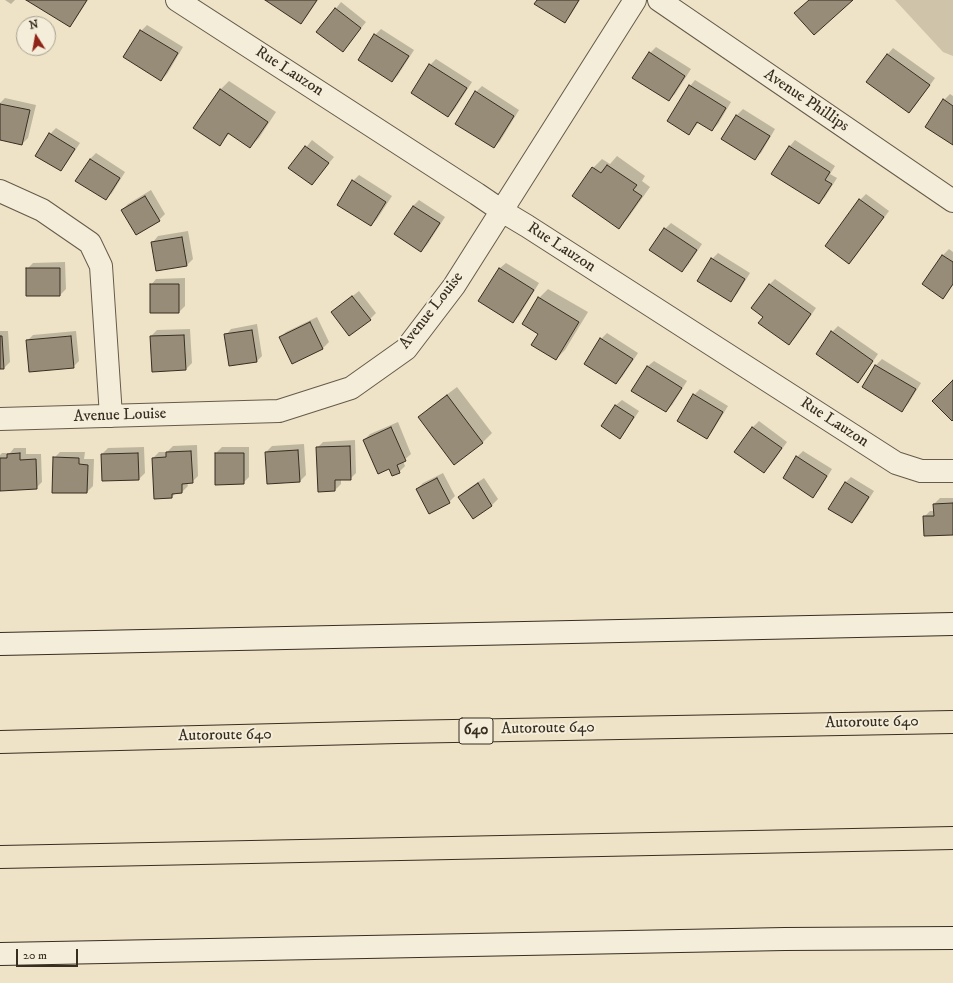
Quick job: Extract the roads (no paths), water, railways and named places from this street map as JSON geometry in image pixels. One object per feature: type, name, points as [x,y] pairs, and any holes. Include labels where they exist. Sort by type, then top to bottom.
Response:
[{"type":"highway","name":"Autoroute 640","points":[[0,742],[398,732],[953,722]]},
{"type":"highway","points":[[0,857],[953,838]]},
{"type":"street","name":"Rue Lauzon","points":[[177,0],[502,211],[896,463],[921,471],[953,471]]},
{"type":"street","name":"Avenue Louise","points":[[0,419],[279,412],[351,388],[406,349],[454,286],[635,0]]},
{"type":"street","name":"Avenue Phillips","points":[[659,0],[953,201]]},
{"type":"street","points":[[0,191],[42,210],[90,243],[96,254],[101,266],[111,416]]},
{"type":"street","points":[[0,644],[953,624]]},
{"type":"street","points":[[0,954],[777,939],[953,938]]}]
